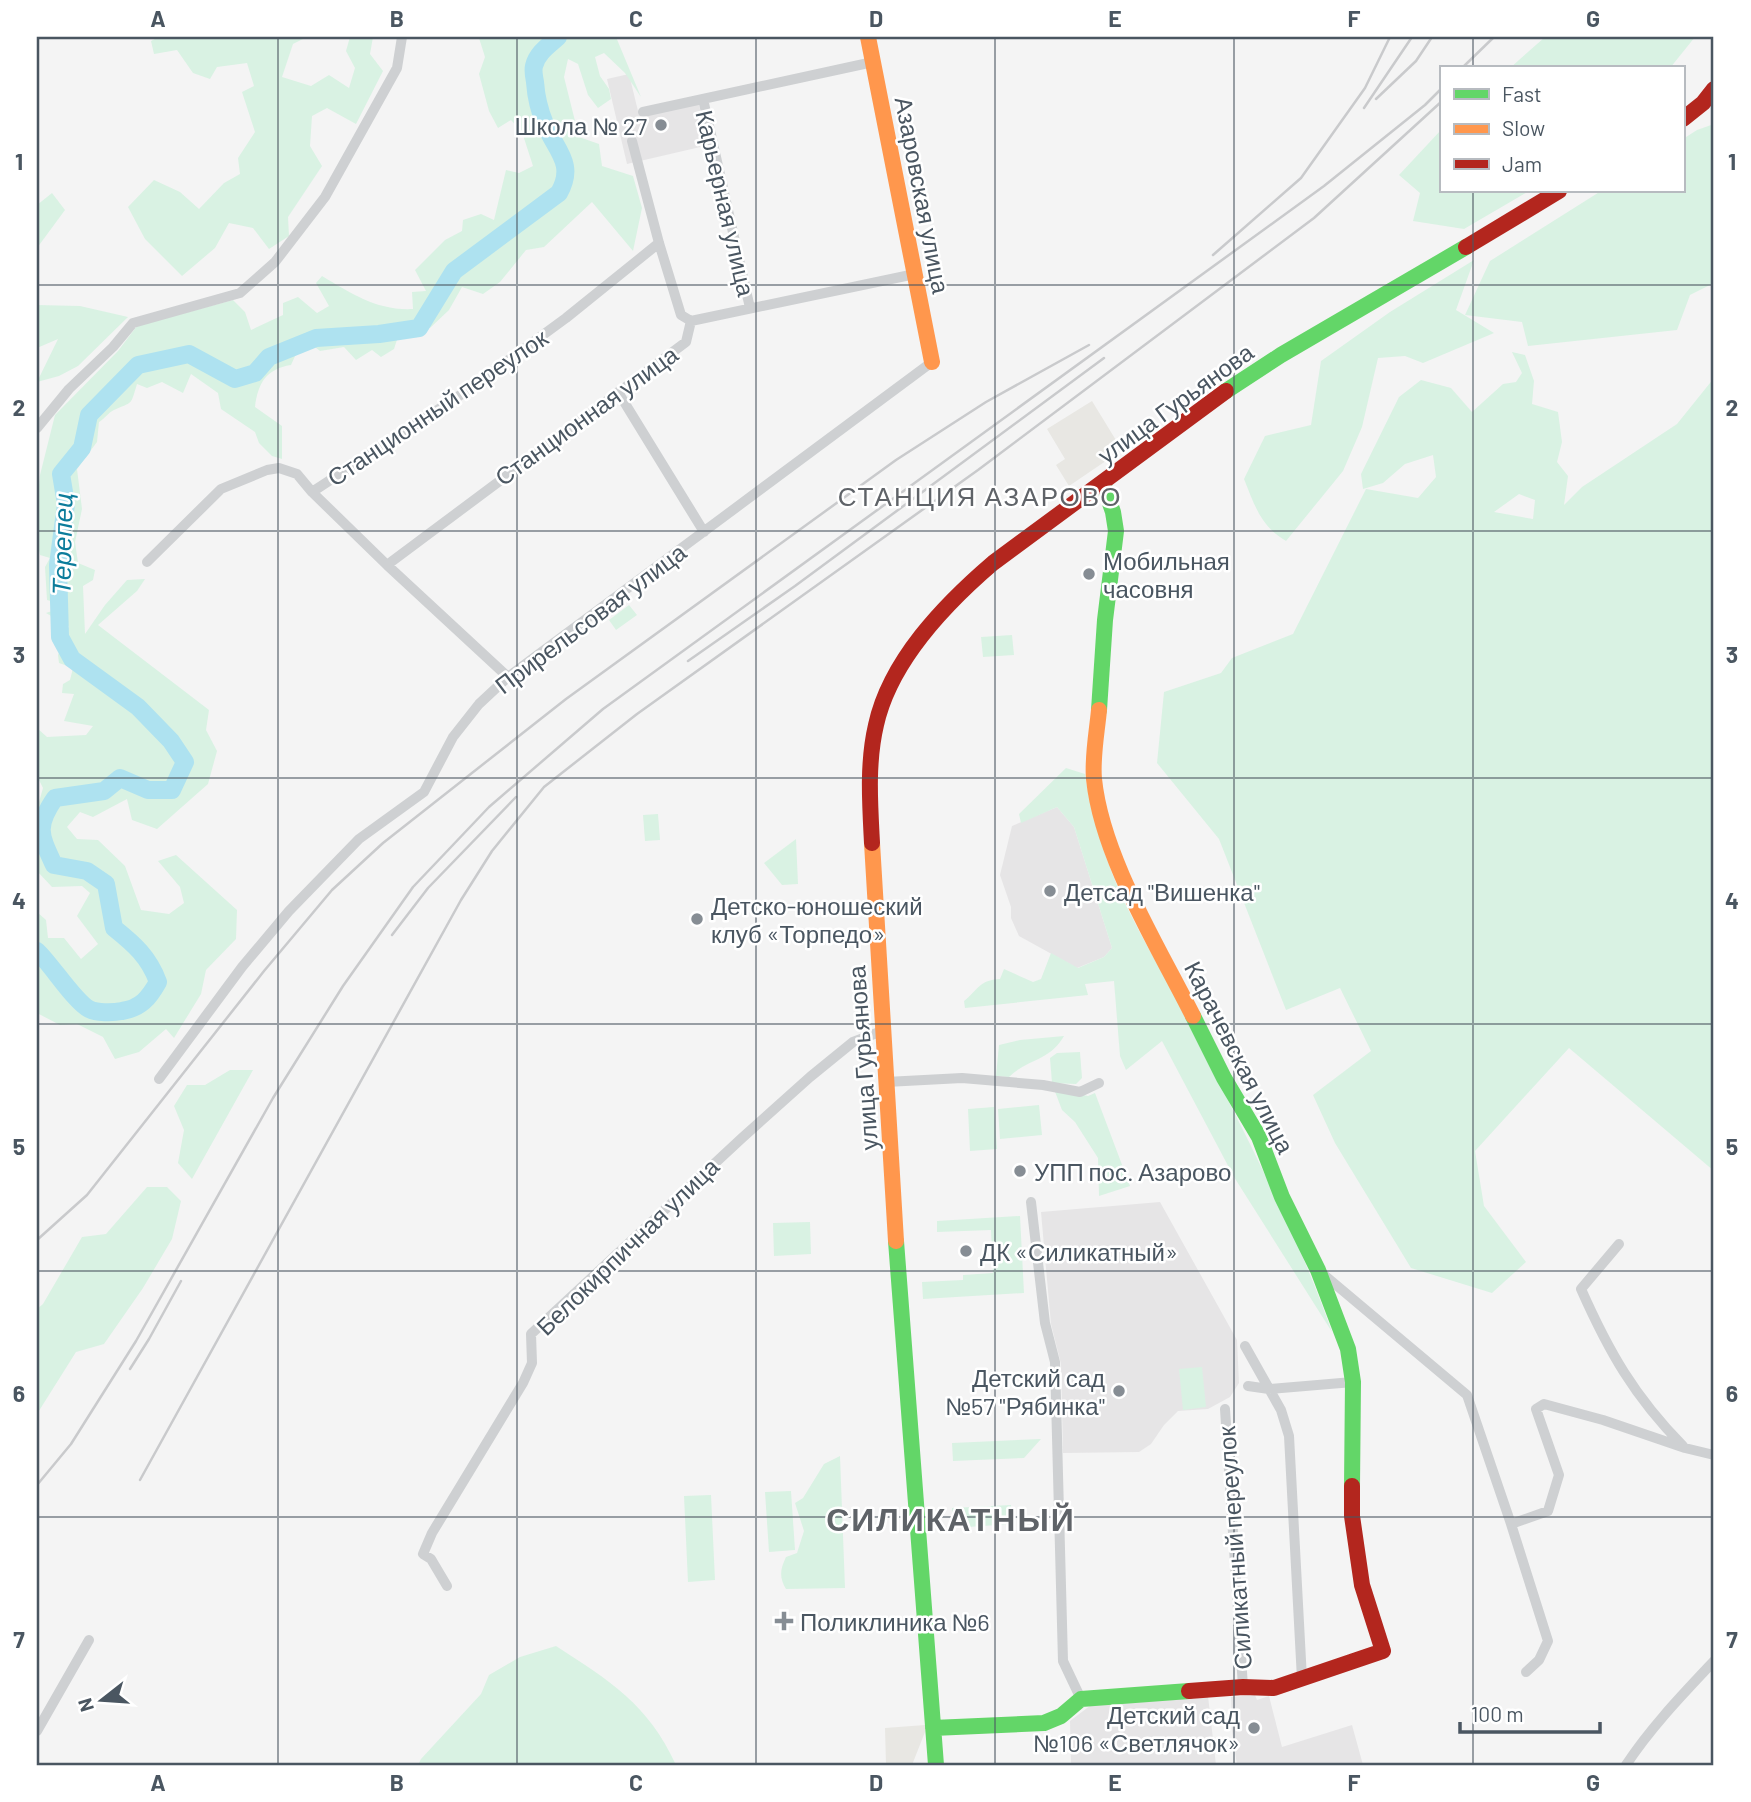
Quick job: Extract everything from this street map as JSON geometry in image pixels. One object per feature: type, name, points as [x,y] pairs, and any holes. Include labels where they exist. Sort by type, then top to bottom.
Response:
[{"type":"street","points":[[37,428],[69,389],[113,347],[133,323],[240,293],[275,262],[325,197],[397,68],[402,37]]},
{"type":"street","name":"Азаровская улица","points":[[868,37],[932,362]]},
{"type":"street","points":[[643,112],[873,62]]},
{"type":"street","points":[[1684,117],[1703,103],[1714,89]]},
{"type":"street","name":"Карьерная улица","points":[[703,99],[750,308]]},
{"type":"street","points":[[632,141],[681,315],[691,321]]},
{"type":"street","name":"улица Гурьянова","points":[[936,1765],[882,1031],[870,811],[870,763],[880,712],[892,681],[960,591],[993,563],[1214,398],[1281,355],[1557,192]]},
{"type":"street","name":"Станционный переулок","points":[[147,562],[221,489],[267,470],[279,468],[297,474],[312,492],[465,392],[566,318],[659,243]]},
{"type":"street","name":"Станционная улица","points":[[387,565],[686,342],[691,321],[915,274]]},
{"type":"street","name":"Прирельсовая улица","points":[[159,1079],[242,967],[289,911],[359,839],[424,792],[453,737],[479,704],[508,677],[932,362]]},
{"type":"street","points":[[618,393],[704,532]]},
{"type":"street","name":"Карачевская улица","points":[[1103,482],[1116,531],[1105,620],[1094,778],[1104,826],[1136,904],[1224,1078],[1259,1137],[1282,1197],[1318,1269],[1348,1349],[1353,1382],[1354,1529],[1363,1585],[1383,1651],[1302,1679]]},
{"type":"street","points":[[312,492],[508,677]]},
{"type":"street","name":"Белокирпичная улица","points":[[447,1586],[431,1559],[423,1554],[432,1533],[533,1363],[531,1334],[810,1077],[853,1041],[882,1031]]},
{"type":"street","points":[[886,1082],[962,1078],[1042,1085],[1080,1092],[1099,1083]]},
{"type":"street","points":[[1031,1202],[1045,1323],[1055,1362],[1063,1661],[1081,1699]]},
{"type":"street","points":[[1619,1244],[1581,1289],[1596,1324],[1627,1379],[1653,1416],[1685,1448]]},
{"type":"street","points":[[1318,1269],[1467,1395],[1548,1642],[1539,1660],[1526,1672]]},
{"type":"street","points":[[933,1728],[1045,1723],[1061,1716],[1081,1699],[1243,1687],[1273,1688],[1302,1679],[1289,1436],[1282,1410],[1245,1346]]},
{"type":"street","points":[[1248,1386],[1269,1389],[1353,1382]]},
{"type":"street","points":[[1511,1524],[1548,1511],[1559,1475],[1536,1409],[1544,1405],[1603,1420],[1714,1455]]},
{"type":"street","name":"Силикатный переулок","points":[[1225,1409],[1243,1687]]},
{"type":"street","points":[[37,1731],[89,1640]]},
{"type":"street","points":[[1626,1765],[1654,1727],[1714,1661]]},
{"type":"shaded area","name":"Школа № 27","points":[[629,74],[638,111],[697,97],[709,145],[627,164],[607,79]]},
{"type":"shaded area","points":[[1092,401],[1122,450],[1069,486],[1056,465],[1065,459],[1047,429]]},
{"type":"shaded area","name":"Детсад \"Вишенка\"","points":[[1057,807],[1074,827],[1112,948],[1104,957],[1077,968],[1019,936],[1011,918],[1011,907],[1000,875],[1012,826]]},
{"type":"shaded area","points":[[1160,1202],[1237,1340],[1239,1383],[1230,1397],[1208,1409],[1178,1411],[1151,1444],[1139,1452],[1063,1453],[1061,1364],[1051,1324],[1041,1212]]},
{"type":"shaded area","name":"Детский сад №106 «Светлячок»","points":[[1255,1695],[1257,1700],[1269,1696],[1282,1747],[1352,1725],[1363,1765],[1237,1765],[1231,1697]]},
{"type":"shaded area","points":[[1208,1696],[1216,1765],[1071,1765],[1070,1721],[1095,1702]]},
{"type":"shaded area","points":[[925,1725],[925,1732],[912,1765],[886,1765],[885,1728]]},
{"type":"green space","points":[[159,37],[307,37],[293,44],[282,77],[311,86],[329,75],[349,88],[355,68],[346,51],[350,37],[373,37],[370,54],[383,71],[356,124],[327,108],[312,116],[310,146],[322,166],[288,217],[289,236],[269,249],[253,228],[229,223],[215,248],[182,276],[145,239],[128,207],[154,180],[180,192],[199,209],[224,183],[240,174],[238,158],[255,132],[242,92],[254,86],[247,63],[217,67],[210,79],[193,73],[177,50],[154,54],[151,41]]},
{"type":"green space","points":[[616,37],[641,97],[625,73],[604,53],[595,57],[611,99],[598,108],[588,95],[578,64],[568,59],[564,77],[579,137],[599,144],[602,166],[633,176],[642,208],[633,251],[592,202],[544,247],[526,250],[500,282],[483,294],[462,287],[449,310],[430,328],[425,311],[415,322],[402,324],[394,349],[381,357],[372,350],[356,360],[344,347],[320,351],[315,347],[296,354],[291,365],[275,370],[261,384],[255,407],[282,426],[282,459],[272,456],[259,443],[255,432],[221,409],[218,393],[191,374],[183,393],[162,382],[147,388],[137,384],[130,402],[112,411],[99,422],[97,442],[77,469],[82,509],[75,542],[78,563],[95,570],[93,580],[83,586],[85,634],[127,580],[145,579],[137,591],[98,625],[209,710],[206,730],[217,751],[208,784],[157,829],[132,820],[127,799],[93,817],[80,812],[67,827],[77,839],[98,840],[125,866],[141,910],[169,914],[184,903],[180,887],[158,861],[176,855],[237,910],[236,939],[206,970],[201,994],[174,1038],[166,1029],[139,1052],[115,1059],[103,1037],[77,1024],[60,1025],[37,1013],[37,912],[46,920],[48,938],[64,938],[81,959],[98,944],[77,916],[90,893],[82,886],[52,887],[37,871],[37,809],[43,788],[37,776],[37,728],[47,737],[86,735],[93,726],[64,721],[74,694],[62,693],[63,684],[70,680],[73,668],[59,663],[58,655],[69,626],[46,613],[67,606],[47,600],[45,567],[50,558],[40,555],[37,540],[40,475],[55,415],[118,351],[137,326],[233,300],[245,312],[251,330],[283,315],[283,303],[298,297],[317,313],[329,306],[316,283],[322,276],[377,304],[413,309],[412,292],[426,291],[415,270],[445,240],[462,231],[463,220],[481,214],[494,220],[506,170],[519,173],[533,166],[522,132],[511,120],[498,128],[489,111],[479,74],[485,57],[479,38]]},
{"type":"green space","points":[[1545,37],[1695,37],[1672,66],[1512,66]]},
{"type":"green space","points":[[1714,124],[1714,283],[1690,295],[1677,330],[1528,346],[1522,322],[1465,315],[1490,261],[1599,192],[1684,192],[1684,138]]},
{"type":"green space","points":[[1440,131],[1440,192],[1527,192],[1464,229],[1413,221],[1420,193],[1399,175]]},
{"type":"green space","points":[[52,193],[65,210],[37,248],[37,205]]},
{"type":"green space","points":[[1474,260],[1456,310],[1494,333],[1423,363],[1405,356],[1378,358],[1362,427],[1343,471],[1286,541],[1277,535],[1259,514],[1244,479],[1265,436],[1311,425],[1321,361],[1390,312]]},
{"type":"green space","points":[[37,305],[80,306],[128,317],[78,366],[59,376],[37,382],[58,339],[37,348]]},
{"type":"green space","points":[[1512,352],[1525,355],[1534,381],[1532,404],[1558,412],[1562,442],[1557,462],[1568,476],[1564,505],[1582,487],[1677,424],[1714,378],[1714,1171],[1569,1048],[1475,1151],[1484,1206],[1526,1262],[1492,1293],[1411,1268],[1335,1143],[1313,1095],[1371,1051],[1340,988],[1286,1010],[1219,839],[1157,763],[1164,692],[1221,673],[1232,658],[1293,634],[1366,489],[1418,498],[1436,477],[1433,455],[1405,464],[1383,483],[1363,489],[1361,474],[1399,397],[1421,380],[1451,388],[1472,412],[1503,384],[1516,382],[1522,373]],"holes":[[[1519,494],[1535,500],[1533,519],[1494,512]]]},
{"type":"green space","points":[[629,605],[637,615],[616,630],[609,620]]},
{"type":"green space","points":[[1012,635],[1014,655],[983,657],[981,637]]},
{"type":"green space","points":[[1066,768],[1085,774],[1097,828],[1123,899],[1258,1161],[1298,1246],[1332,1332],[1234,1177],[1162,1041],[1126,1070],[1120,1056],[1114,981],[1085,984],[1088,995],[965,1008],[964,1001],[983,984],[1000,979],[1004,969],[1033,982],[1041,979],[1051,953],[1078,968],[1104,957],[1112,948],[1074,827],[1057,807],[1021,823],[1019,814]]},
{"type":"green space","points":[[658,814],[660,840],[645,841],[643,815]]},
{"type":"green space","points":[[796,839],[798,884],[782,885],[764,863]]},
{"type":"green space","points":[[1064,1036],[1052,1050],[1009,1077],[996,1076],[999,1045]]},
{"type":"green space","points":[[1080,1052],[1082,1078],[1076,1084],[1052,1083],[1050,1058],[1057,1053]]},
{"type":"green space","points":[[230,1070],[253,1070],[192,1179],[178,1163],[184,1130],[174,1106],[187,1085],[205,1085]]},
{"type":"green space","points":[[1054,1089],[1088,1096],[1095,1093],[1130,1186],[1099,1196],[1098,1158],[1075,1122],[1062,1110]]},
{"type":"green space","points":[[1039,1105],[1042,1135],[1000,1139],[998,1109]]},
{"type":"green space","points":[[994,1107],[997,1149],[970,1151],[968,1109]]},
{"type":"green space","points":[[147,1187],[167,1187],[181,1201],[172,1239],[143,1288],[104,1344],[76,1352],[37,1414],[37,1309],[43,1304],[82,1237],[106,1234]]},
{"type":"green space","points":[[1020,1216],[1024,1293],[923,1299],[922,1282],[963,1280],[963,1275],[993,1273],[991,1230],[937,1232],[937,1221]]},
{"type":"green space","points":[[810,1222],[811,1254],[774,1256],[773,1223]]},
{"type":"green space","points":[[1202,1367],[1206,1407],[1183,1410],[1179,1369]]},
{"type":"green space","points":[[1041,1439],[1024,1458],[953,1461],[952,1443]]},
{"type":"green space","points":[[840,1456],[845,1588],[786,1589],[781,1577],[782,1566],[786,1557],[797,1553],[804,1531],[795,1503],[803,1498],[824,1464]]},
{"type":"green space","points":[[791,1491],[795,1550],[769,1552],[765,1492]]},
{"type":"green space","points":[[711,1495],[715,1580],[688,1582],[684,1496]]},
{"type":"green space","points":[[1011,1505],[1012,1524],[953,1528],[952,1508]]},
{"type":"green space","points":[[556,1646],[626,1696],[653,1726],[676,1765],[418,1765],[481,1694],[489,1675],[520,1657]]},
{"type":"waterway","name":"Терепец","points":[[37,951],[77,999],[89,1009],[100,1012],[129,1010],[139,1005],[151,993],[158,982],[140,952],[114,928],[106,884],[87,871],[54,865],[45,846],[42,824],[55,798],[104,791],[120,778],[148,790],[172,790],[185,762],[171,741],[138,707],[72,659],[60,637],[58,565],[66,504],[61,474],[82,448],[89,415],[138,365],[189,354],[235,379],[255,373],[269,357],[316,338],[379,334],[419,328],[454,271],[559,193],[564,182],[565,165],[541,114],[534,69],[541,53],[558,37]]},
{"type":"railway","points":[[1213,255],[1301,178],[1365,88],[1390,37]]},
{"type":"railway","points":[[1364,108],[1412,37]]},
{"type":"railway","points":[[1376,99],[1416,61],[1432,37]]},
{"type":"railway","points":[[1464,66],[1494,37]]},
{"type":"railway","points":[[37,1485],[71,1444],[136,1341],[273,1098],[343,986],[413,887],[489,807],[603,709],[1324,186],[1440,90]]},
{"type":"railway","points":[[140,1480],[461,900],[492,851],[544,787],[637,714],[978,470],[1314,218],[1440,103]]},
{"type":"railway","points":[[37,1240],[87,1195],[264,971],[332,890],[383,843],[566,699],[896,460],[986,402],[1089,345]]},
{"type":"railway","points":[[688,661],[795,586],[1104,358]]},
{"type":"railway","points":[[392,935],[428,888],[516,797]]},
{"type":"railway","points":[[130,1369],[181,1281]]},
{"type":"traffic: fast","points":[[1226,391],[1281,355],[1466,247]]},
{"type":"traffic: fast","points":[[1099,710],[1105,620],[1116,531],[1103,483]]},
{"type":"traffic: fast","points":[[1193,1016],[1224,1078],[1259,1137],[1282,1197],[1318,1270],[1348,1349],[1353,1382],[1352,1486]]},
{"type":"traffic: fast","points":[[896,1241],[936,1765]]},
{"type":"traffic: fast","points":[[933,1728],[1044,1723],[1061,1716],[1081,1699],[1189,1691]]},
{"type":"traffic: slow","points":[[868,37],[932,362]]},
{"type":"traffic: slow","points":[[1099,710],[1094,779],[1108,839],[1133,900],[1193,1016]]},
{"type":"traffic: slow","points":[[872,843],[896,1241]]},
{"type":"traffic: jam","points":[[1684,118],[1703,103],[1714,89]]},
{"type":"traffic: jam","points":[[1466,247],[1557,192]]},
{"type":"traffic: jam","points":[[872,843],[870,769],[876,725],[893,679],[921,636],[956,597],[993,563],[1226,391]]},
{"type":"traffic: jam","points":[[1189,1691],[1274,1688],[1383,1651],[1362,1585],[1352,1516],[1352,1486]]},
{"type":"place","name":"Школа № 27","points":[[661,125]]},
{"type":"place","name":"Мобильная часовня","points":[[1089,574]]},
{"type":"place","name":"Детсад \"Вишенка\"","points":[[1050,891]]},
{"type":"place","name":"Детско-юношеский клуб «Торпедо»","points":[[697,919]]},
{"type":"place","name":"УПП пос. Азарово","points":[[1020,1171]]},
{"type":"place","name":"ДК «Силикатный»","points":[[966,1251]]},
{"type":"place","name":"Детский сад №57 \"Рябинка\"","points":[[1119,1391]]},
{"type":"place","name":"Поликлиника №6","points":[[784,1621]]},
{"type":"place","name":"Детский сад №106 «Светлячок»","points":[[1254,1728]]},
{"type":"district","name":"СТАНЦИЯ АЗАРОВО","points":[[980,495]]},
{"type":"district","name":"СИЛИКАТНЫЙ","points":[[951,1518]]}]
